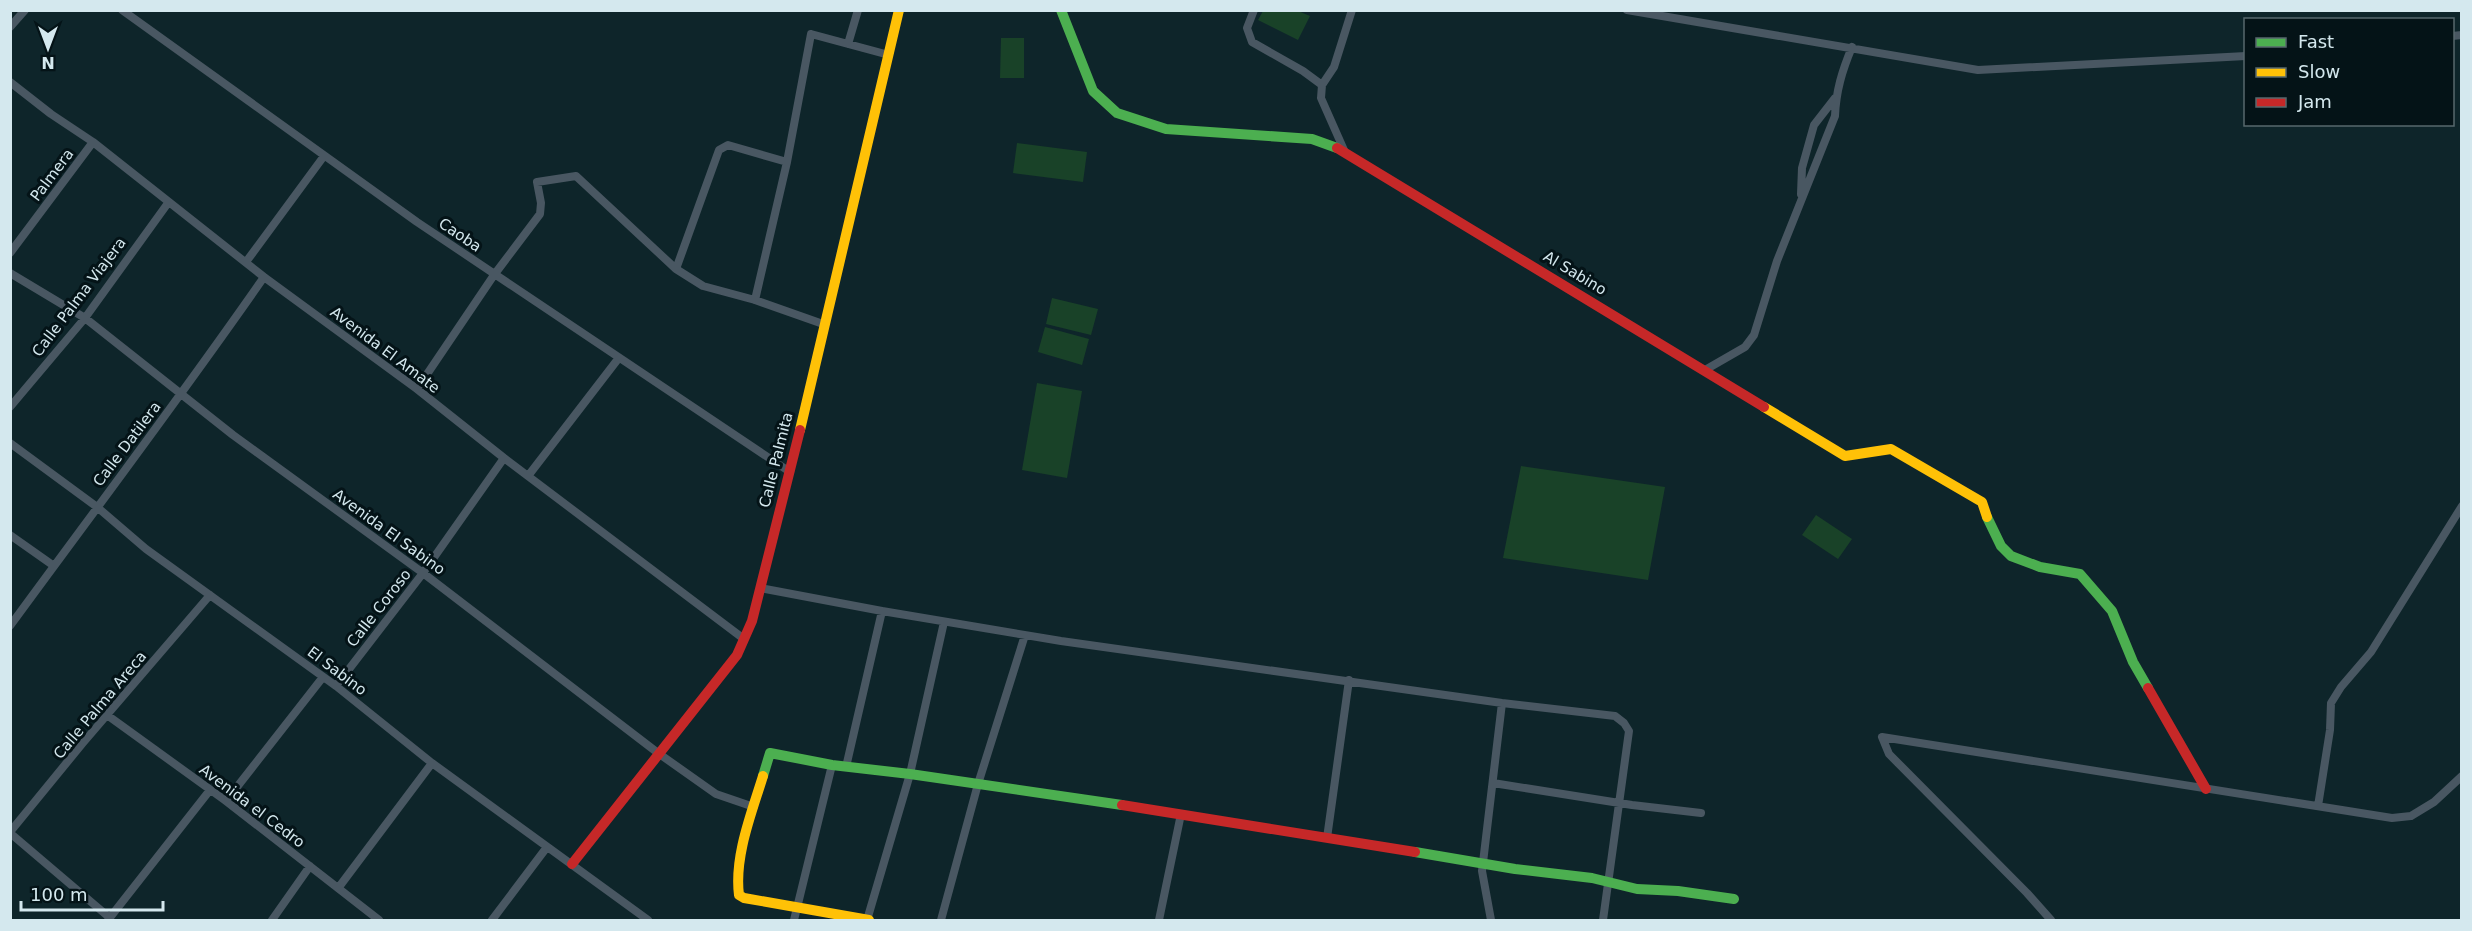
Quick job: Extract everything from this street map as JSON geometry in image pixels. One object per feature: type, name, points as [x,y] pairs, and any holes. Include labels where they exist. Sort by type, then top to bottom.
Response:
[{"type":"street","points":[[10,27],[25,10]]},
{"type":"street","name":"Caoba","points":[[122,10],[494,275],[789,472]]},
{"type":"street","points":[[848,44],[858,10]]},
{"type":"street","name":"Calle Palmita","points":[[572,864],[736,655],[752,621],[899,10]]},
{"type":"street","name":"Al Sabino","points":[[1061,10],[1093,91],[1117,113],[1166,129],[1312,139],[1344,150],[1845,456],[1891,449],[1982,502],[1986,516],[2004,550],[2024,561],[2056,572],[2080,574],[2112,611],[2133,662],[2206,789]]},
{"type":"street","points":[[1254,10],[1247,28],[1252,42],[1303,71],[1322,85]]},
{"type":"street","points":[[1344,150],[1321,98],[1322,85],[1334,67],[1352,10]]},
{"type":"street","points":[[1627,10],[1738,31],[1978,70],[2244,56]]},
{"type":"street","points":[[755,300],[787,162],[812,34],[889,55]]},
{"type":"street","points":[[1705,370],[1745,347],[1754,335],[1777,261],[1835,116],[1841,74],[1852,48]]},
{"type":"street","name":"Avenida El Amate","points":[[10,82],[51,114],[93,142],[264,278],[417,389],[504,458],[744,639]]},
{"type":"street","points":[[1801,198],[1802,168],[1814,125],[1836,97]]},
{"type":"street","name":"Palmera","points":[[10,253],[93,142]]},
{"type":"street","points":[[676,269],[718,150],[728,145],[787,162]]},
{"type":"street","points":[[246,262],[324,156]]},
{"type":"street","points":[[417,389],[494,275],[540,214],[541,204],[537,182],[576,176],[676,269],[702,286],[755,300],[823,324]]},
{"type":"street","name":"Calle Palma Viajera","points":[[10,407],[85,318],[168,203]]},
{"type":"street","name":"Avenida El Sabino","points":[[10,273],[85,318],[233,435],[423,573],[658,753],[716,794],[754,807]]},
{"type":"street","name":"Calle Datilera","points":[[10,626],[183,394],[264,278]]},
{"type":"street","points":[[528,476],[618,358]]},
{"type":"street","name":"El Sabino","points":[[10,443],[98,507],[146,549],[336,686],[432,763],[648,921]]},
{"type":"street","name":"Calle Coroso","points":[[336,686],[423,573],[504,458]]},
{"type":"street","points":[[2318,806],[2330,730],[2331,703],[2341,687],[2371,652],[2462,506]]},
{"type":"street","points":[[10,535],[54,566]]},
{"type":"street","points":[[760,588],[882,612],[1025,635],[1502,703],[1615,716],[1624,723],[1629,731],[1603,921]]},
{"type":"street","name":"Calle Palma Areca","points":[[10,832],[210,595]]},
{"type":"street","points":[[846,767],[882,612]]},
{"type":"street","points":[[944,622],[910,774],[868,920],[744,898],[737,890],[754,807],[770,753],[832,765],[910,774],[1181,814],[1525,871],[1592,878],[1637,889],[1678,891],[1734,899]]},
{"type":"street","points":[[941,921],[978,784],[1025,635]]},
{"type":"street","points":[[226,801],[323,677]]},
{"type":"street","points":[[1327,838],[1348,680]]},
{"type":"street","points":[[1491,921],[1482,872],[1502,703]]},
{"type":"street","name":"Avenida el Cedro","points":[[107,715],[226,801],[339,887],[379,921]]},
{"type":"street","points":[[2051,921],[2027,893],[1889,754],[1882,737],[2392,818],[2411,816],[2434,802],[2462,776]]},
{"type":"street","points":[[339,887],[432,763]]},
{"type":"street","points":[[794,921],[832,765]]},
{"type":"street","points":[[1493,783],[1618,803],[1701,813]]},
{"type":"street","points":[[10,832],[109,919],[210,790]]},
{"type":"street","points":[[1159,921],[1181,814]]},
{"type":"street","points":[[492,921],[547,847]]},
{"type":"street","points":[[272,921],[310,866]]},
{"type":"green space","points":[[1263,11],[1298,11],[1310,16],[1298,40],[1258,20]]},
{"type":"green space","points":[[1001,38],[1024,38],[1024,78],[1000,78]]},
{"type":"green space","points":[[1017,143],[1087,152],[1083,182],[1013,173]]},
{"type":"green space","points":[[1052,298],[1098,309],[1091,335],[1046,324]]},
{"type":"green space","points":[[1045,327],[1089,339],[1082,365],[1038,352]]},
{"type":"green space","points":[[1037,383],[1082,391],[1067,478],[1022,470]]},
{"type":"green space","points":[[1521,466],[1665,487],[1648,580],[1503,558]]},
{"type":"green space","points":[[1816,515],[1852,539],[1838,559],[1802,535]]},
{"type":"traffic: fast","points":[[1061,10],[1093,91],[1117,113],[1166,129],[1312,139],[1337,148]]},
{"type":"traffic: fast","points":[[1987,517],[2001,546],[2011,556],[2040,567],[2080,574],[2112,611],[2133,662],[2148,688]]},
{"type":"traffic: fast","points":[[763,776],[770,753],[832,765],[1122,805]]},
{"type":"traffic: fast","points":[[1415,852],[1515,869],[1592,878],[1637,889],[1678,891],[1734,899]]},
{"type":"traffic: slow","points":[[800,430],[899,10]]},
{"type":"traffic: slow","points":[[1764,407],[1845,456],[1891,449],[1982,502],[1987,517]]},
{"type":"traffic: slow","points":[[763,776],[741,850],[739,895],[744,898],[869,920]]},
{"type":"traffic: jam","points":[[1337,148],[1764,407]]},
{"type":"traffic: jam","points":[[572,864],[737,655],[752,621],[800,430]]},
{"type":"traffic: jam","points":[[2148,688],[2206,789]]},
{"type":"traffic: jam","points":[[1122,805],[1415,852]]}]
